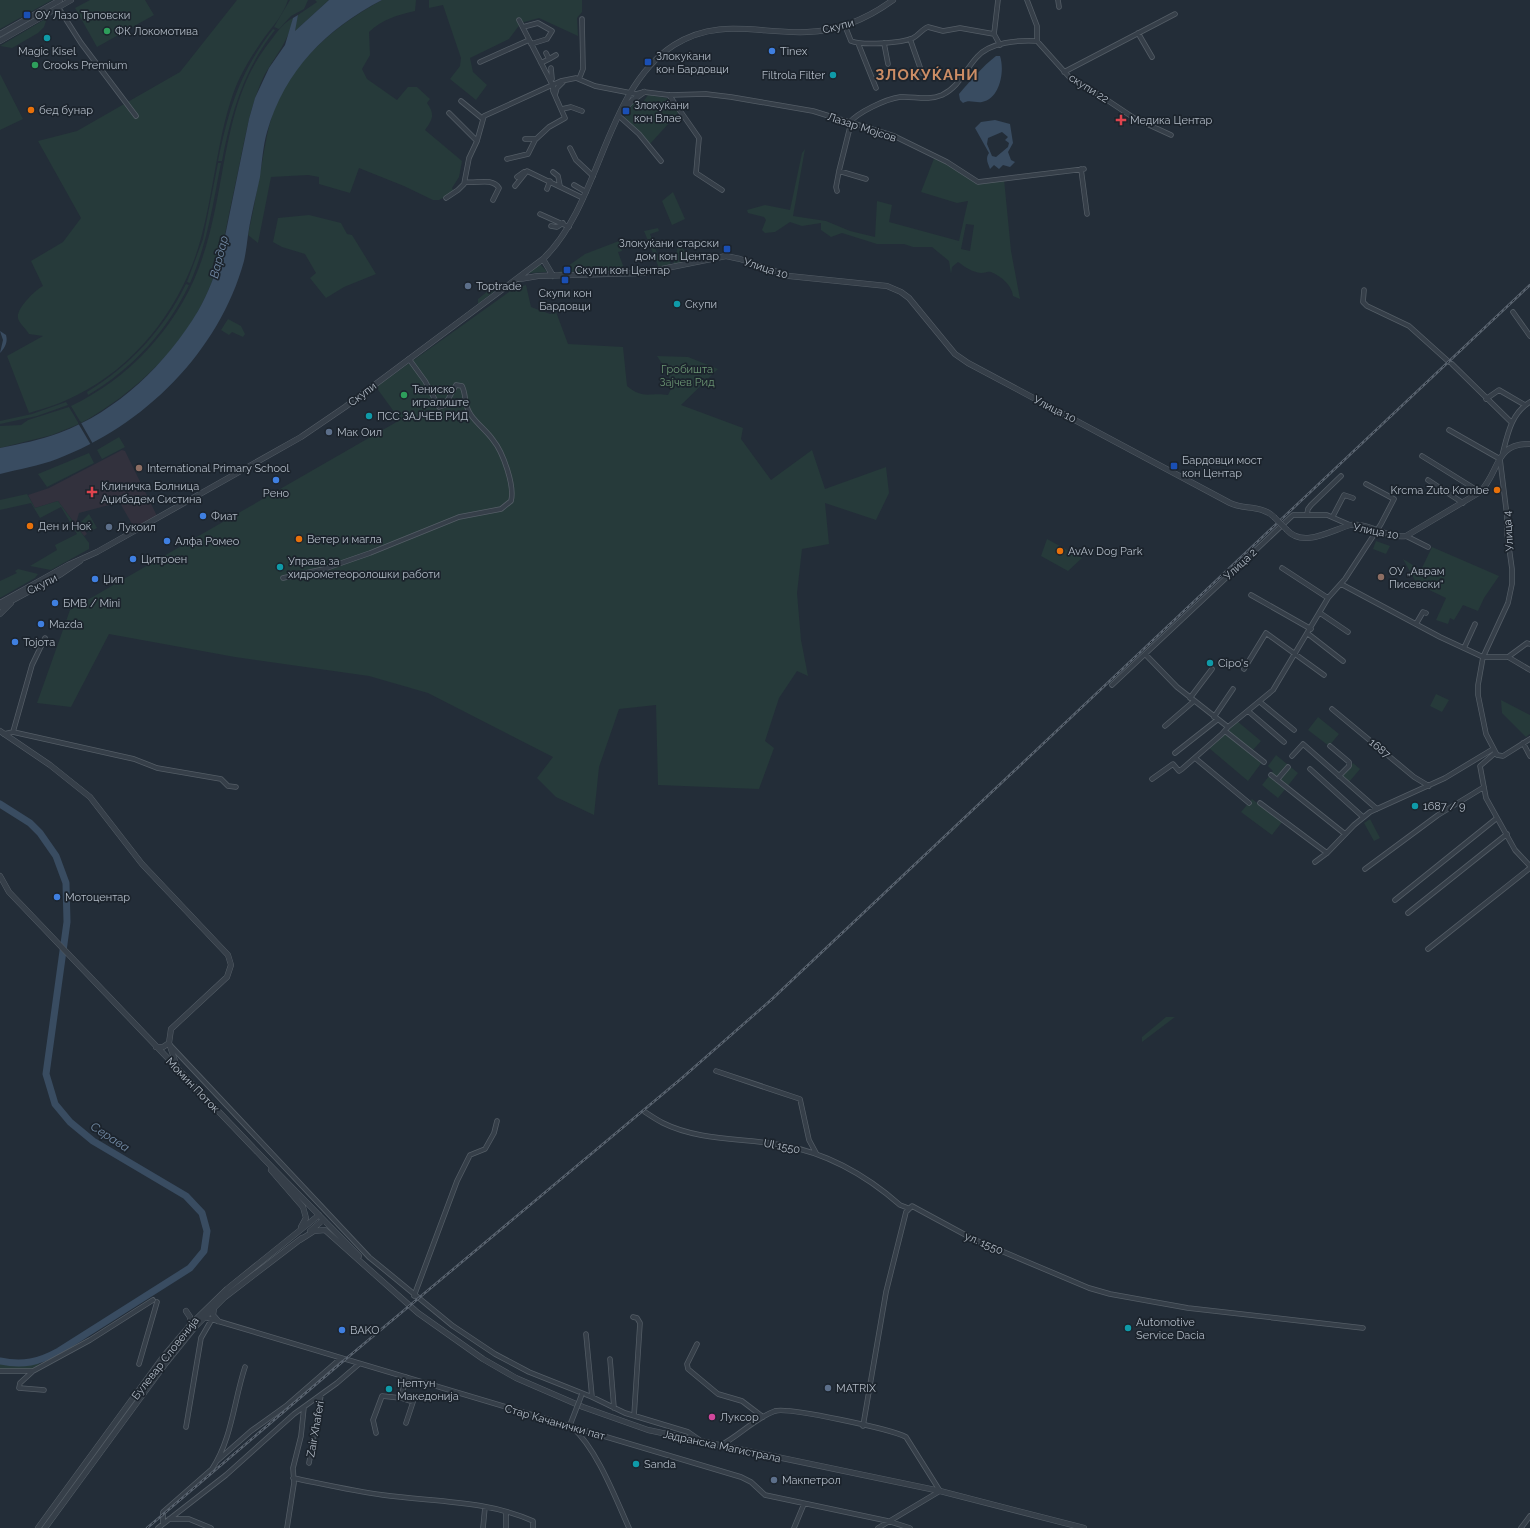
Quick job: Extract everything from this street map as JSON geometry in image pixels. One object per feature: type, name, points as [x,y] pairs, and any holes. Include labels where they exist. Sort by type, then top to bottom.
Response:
[{"type":"street","points":[[0,34],[60,0]]},
{"type":"street","points":[[0,41],[72,0]]},
{"type":"street","name":"Скупи","points":[[0,603],[301,437],[544,260],[570,227],[620,115],[635,86],[647,68],[667,50],[685,39],[706,32],[742,28],[807,32],[845,26],[872,15],[893,0]]},
{"type":"street","points":[[998,0],[994,34],[1000,45]]},
{"type":"street","points":[[837,191],[836,186],[839,171],[850,123],[853,118],[864,110],[893,99],[929,98],[944,94],[962,78],[977,56],[1000,45],[1022,40],[1037,41],[1037,26],[1027,0]]},
{"type":"street","points":[[1058,0],[1059,7]]},
{"type":"street","points":[[58,7],[81,42],[136,116]]},
{"type":"street","points":[[1064,72],[1175,14]]},
{"type":"street","points":[[550,78],[566,80],[579,79],[583,69],[582,19]]},
{"type":"street","points":[[507,159],[528,154],[536,139],[549,127],[564,119],[562,109],[550,78],[519,20]]},
{"type":"street","points":[[480,62],[530,42],[546,40],[552,31],[538,23],[523,27]]},
{"type":"street","points":[[845,26],[851,41],[858,43],[884,43],[910,39],[928,27],[943,31],[960,28],[994,34]]},
{"type":"street","points":[[1138,33],[1152,57]]},
{"type":"street","points":[[910,39],[922,73]]},
{"type":"street","name":"скупи 22","points":[[1037,41],[1064,72],[1084,87],[1101,96],[1134,118],[1171,135]]},
{"type":"street","points":[[858,43],[876,88]]},
{"type":"street","points":[[884,43],[888,64]]},
{"type":"street","points":[[546,53],[549,59]]},
{"type":"street","points":[[541,63],[556,55]]},
{"type":"street","points":[[550,78],[551,68]]},
{"type":"street","name":"Лазар Мојсов","points":[[579,79],[599,87],[636,94],[644,92],[669,95],[706,94],[731,96],[813,111],[906,141],[947,162],[978,182],[1082,169],[1087,214]]},
{"type":"street","points":[[446,198],[460,189],[465,182],[469,158],[477,141],[483,119],[487,114],[566,80]]},
{"type":"street","points":[[556,96],[557,88],[566,80]]},
{"type":"street","points":[[635,86],[644,92],[633,100],[620,115],[639,134],[662,161]]},
{"type":"street","points":[[669,95],[699,138],[695,172],[722,190]]},
{"type":"street","points":[[461,101],[483,119]]},
{"type":"street","points":[[562,109],[571,107],[582,111]]},
{"type":"street","points":[[449,113],[477,141]]},
{"type":"street","points":[[525,139],[536,139]]},
{"type":"street","points":[[570,148],[576,160],[593,176]]},
{"type":"street","points":[[515,186],[521,179],[524,172],[528,171],[583,198]]},
{"type":"street","points":[[839,171],[866,178]]},
{"type":"street","points":[[553,172],[558,176],[560,186]]},
{"type":"street","points":[[547,189],[550,181]]},
{"type":"street","points":[[465,182],[495,183],[499,188],[494,200]]},
{"type":"street","points":[[574,185],[586,192]]},
{"type":"street","points":[[540,214],[570,227]]},
{"type":"street","points":[[551,226],[557,228],[562,224]]},
{"type":"street","name":"Улица 10","points":[[519,279],[553,276],[642,273],[662,270],[709,258],[726,256],[740,259],[790,276],[865,283],[894,289],[914,303],[955,354],[980,370],[1062,412],[1230,503],[1241,507],[1261,509],[1274,516],[1294,536],[1304,539],[1356,524],[1401,537],[1406,536],[1480,492],[1488,482],[1503,452]]},
{"type":"street","points":[[544,260],[553,276]]},
{"type":"street","points":[[1364,290],[1363,302],[1366,306],[1409,326],[1471,381],[1486,399],[1511,422]]},
{"type":"street","points":[[1513,312],[1530,336]]},
{"type":"street","points":[[283,578],[324,569],[370,553],[459,517],[500,509],[511,501],[512,487],[500,453],[494,441],[471,415],[464,400],[464,391],[462,386],[460,384],[456,385],[445,405],[439,407],[409,359]]},
{"type":"street","points":[[1486,399],[1499,390],[1525,405]]},
{"type":"street","points":[[1503,452],[1511,422],[1525,405],[1530,402]]},
{"type":"street","points":[[1449,430],[1500,459]]},
{"type":"street","points":[[1503,452],[1518,445],[1530,444]]},
{"type":"street","points":[[1422,456],[1480,492]]},
{"type":"street","name":"Улица 4","points":[[1494,751],[1486,734],[1478,695],[1479,674],[1483,657],[1508,603],[1512,584],[1512,569],[1507,533],[1508,516],[1500,459]]},
{"type":"street","points":[[1307,514],[1311,505],[1341,476]]},
{"type":"street","points":[[1428,480],[1463,503]]},
{"type":"street","points":[[1152,779],[1173,764],[1179,772],[1273,690],[1307,633],[1311,629],[1328,598],[1341,584],[1394,499],[1366,484]]},
{"type":"street","points":[[1334,516],[1344,495],[1353,498]]},
{"type":"street","name":"Улица 2","points":[[1112,686],[1293,515],[1307,514],[1334,516],[1350,525]]},
{"type":"street","points":[[1406,536],[1428,547]]},
{"type":"street","name":"Скупи","points":[[0,607],[61,574],[82,559]]},
{"type":"street","points":[[1282,568],[1328,598]]},
{"type":"street","points":[[1341,584],[1416,624],[1483,657],[1508,657],[1530,670]]},
{"type":"street","points":[[0,614],[26,593]]},
{"type":"street","points":[[0,599],[14,595]]},
{"type":"street","points":[[1251,595],[1311,629]]},
{"type":"street","points":[[1416,624],[1423,612],[1426,613]]},
{"type":"street","points":[[1320,613],[1348,632]]},
{"type":"street","points":[[1464,648],[1475,624]]},
{"type":"street","points":[[1244,669],[1266,632],[1324,676]]},
{"type":"street","points":[[1307,633],[1342,661]]},
{"type":"street","points":[[13,732],[32,665],[45,638]]},
{"type":"street","points":[[1508,657],[1527,643],[1530,644]]},
{"type":"street","points":[[1145,654],[1169,680],[1216,718],[1264,762]]},
{"type":"street","points":[[1165,726],[1192,699],[1212,670]]},
{"type":"street","points":[[1175,752],[1216,718],[1233,689]]},
{"type":"street","points":[[1260,702],[1294,730]]},
{"type":"street","name":"1687","points":[[1332,709],[1414,777],[1429,786]]},
{"type":"street","points":[[1248,711],[1284,742]]},
{"type":"street","points":[[2,732],[13,732],[134,759],[157,768],[220,779],[228,786],[236,787]]},
{"type":"street","points":[[2,732],[68,777],[90,797],[142,864],[228,955],[231,965],[227,977],[175,1024],[170,1033],[169,1043],[178,1070]]},
{"type":"street","points":[[1494,751],[1499,756],[1503,756],[1530,739]]},
{"type":"street","points":[[1523,743],[1530,756]]},
{"type":"street","points":[[1292,756],[1303,744],[1377,809]]},
{"type":"street","points":[[1330,746],[1349,762],[1349,766],[1339,776]]},
{"type":"street","points":[[1315,862],[1327,853],[1363,817],[1377,809],[1429,786],[1494,751]]},
{"type":"street","points":[[1428,949],[1530,867],[1515,850],[1486,798],[1480,766],[1494,751]]},
{"type":"street","points":[[1195,758],[1249,802]]},
{"type":"street","points":[[1277,780],[1288,767]]},
{"type":"street","points":[[1310,769],[1363,817]]},
{"type":"street","points":[[1271,775],[1345,834]]},
{"type":"street","points":[[1365,869],[1438,815],[1484,788]]},
{"type":"street","points":[[1260,803],[1327,853]]},
{"type":"street","points":[[1395,900],[1497,818]]},
{"type":"street","points":[[1408,912],[1507,834]]},
{"type":"street","name":"Момин Поток","points":[[0,876],[10,892],[156,1047],[392,1290]]},
{"type":"street","points":[[156,1047],[163,1047],[169,1043]]},
{"type":"street","points":[[169,1043],[369,1257],[414,1296],[453,1326],[495,1354],[529,1372],[592,1397],[634,1416],[688,1432],[701,1441]]},
{"type":"street","points":[[716,1071],[800,1099],[809,1140],[816,1153]]},
{"type":"street","name":"Ul 1550","points":[[645,1112],[664,1124],[687,1132],[783,1145],[816,1153],[847,1167],[900,1205],[908,1208]]},
{"type":"street","points":[[414,1296],[457,1181],[470,1156],[485,1149],[494,1133],[497,1121]]},
{"type":"street","points":[[236,1282],[300,1228],[306,1218],[303,1207],[277,1178],[265,1160]]},
{"type":"street","name":"ул. 1550","points":[[908,1208],[912,1206],[917,1208],[973,1239],[1089,1288],[1110,1294],[1188,1308],[1281,1317],[1363,1328]]},
{"type":"street","points":[[863,1426],[886,1292],[908,1208]]},
{"type":"street","name":"Булевар Словенија","points":[[45,1528],[201,1316],[236,1282],[319,1215]]},
{"type":"street","name":"Булевар Словенија","points":[[38,1528],[163,1357],[190,1324],[214,1308],[323,1220]]},
{"type":"street","points":[[300,1240],[314,1231],[325,1230],[392,1290]]},
{"type":"street","name":"Јадранска Магистрала","points":[[392,1290],[418,1313],[451,1337],[483,1359],[516,1378],[583,1407],[648,1430],[940,1491],[1084,1528]]},
{"type":"street","points":[[44,1390],[19,1388],[20,1383],[34,1371],[90,1340],[155,1301],[139,1364]]},
{"type":"street","points":[[214,1308],[213,1315],[218,1321]]},
{"type":"street","points":[[186,1311],[190,1318],[190,1324]]},
{"type":"street","name":"Стар Качанички пат","points":[[201,1316],[742,1477],[751,1482],[765,1495],[888,1521],[910,1528]]},
{"type":"street","points":[[633,1317],[637,1318],[640,1323],[634,1416]]},
{"type":"street","points":[[186,1427],[201,1338],[212,1319]]},
{"type":"street","points":[[586,1334],[592,1397]]},
{"type":"street","points":[[697,1344],[686,1364],[688,1369],[718,1394],[742,1401],[763,1417]]},
{"type":"street","points":[[217,1461],[251,1431],[286,1406],[340,1358]]},
{"type":"street","points":[[610,1359],[614,1408]]},
{"type":"street","points":[[158,1528],[226,1475],[294,1414],[360,1364]]},
{"type":"street","points":[[163,1524],[163,1512],[212,1469],[217,1461],[232,1419],[245,1367]]},
{"type":"street","points":[[0,1371],[34,1371]]},
{"type":"street","points":[[401,1398],[406,1377]]},
{"type":"street","points":[[582,1394],[570,1425],[579,1434],[599,1466],[629,1528]]},
{"type":"street","name":"Zair Xhaferi","points":[[309,1463],[321,1395]]},
{"type":"street","points":[[376,1433],[373,1420],[382,1396],[401,1398],[413,1402],[406,1423]]},
{"type":"street","points":[[287,1528],[304,1407]]},
{"type":"street","points":[[721,1445],[763,1417],[782,1410],[863,1426],[906,1437],[940,1491],[878,1528]]},
{"type":"street","points":[[293,1478],[384,1495],[426,1498],[485,1507],[533,1521],[533,1528]]},
{"type":"street","points":[[794,1528],[804,1504]]},
{"type":"street","points":[[483,1528],[485,1507]]},
{"type":"street","points":[[506,1513],[506,1528]]},
{"type":"street","points":[[1521,1528],[1530,1516]]},
{"type":"street","points":[[169,1519],[189,1518],[211,1528]]},
{"type":"shaded area","name":"Клиничка Болница Аџибадем Систина","points":[[122,450],[125,451],[157,516],[137,527],[132,524],[120,503],[114,502],[109,505],[79,513],[77,520],[87,534],[84,536],[58,501],[35,508],[28,495],[49,488]]},
{"type":"green space","points":[[0,0],[52,0],[0,29]]},
{"type":"green space","name":"ФК Локомотива","points":[[90,0],[145,0],[154,15],[97,47],[75,8]]},
{"type":"green space","points":[[237,0],[288,0],[281,15],[247,65],[233,94],[219,147],[201,238],[183,286],[156,330],[120,367],[77,395],[54,405],[29,413],[7,356],[43,336],[29,334],[18,318],[18,314],[23,305],[35,291],[43,286],[31,261],[63,242],[81,218],[38,141],[77,131],[180,72]]},
{"type":"green space","points":[[290,0],[308,0],[304,9],[291,16],[279,29],[274,27]]},
{"type":"green space","points":[[315,0],[329,0],[294,32],[298,15],[317,2]]},
{"type":"green space","points":[[382,0],[416,0],[415,11],[390,18],[369,32],[370,55],[362,69],[367,79],[397,100],[408,87],[417,87],[430,99],[427,103],[431,110],[432,116],[430,123],[425,130],[462,161],[459,177],[452,188],[454,192],[439,200],[433,200],[404,186],[359,168],[350,193],[319,184],[319,177],[308,175],[271,177],[258,243],[248,235],[269,126],[280,96],[299,66],[324,40],[352,18]]},
{"type":"green space","points":[[429,0],[582,0],[582,12],[577,18],[578,36],[539,18],[521,23],[509,39],[470,58],[473,72],[487,85],[476,100],[450,79],[460,66],[461,58],[443,5],[429,8]]},
{"type":"green space","points":[[47,18],[44,27],[38,33],[12,48],[0,46]]},
{"type":"green space","points":[[293,18],[288,35],[263,78],[255,98],[249,119],[219,258],[211,284],[201,306],[189,326],[158,364],[121,397],[81,423],[71,406],[112,382],[130,367],[163,332],[188,292],[198,270],[209,234],[228,141],[236,108],[242,92],[248,77],[265,48],[281,27]]},
{"type":"green space","points":[[273,29],[275,30],[255,60],[240,92],[222,161],[218,161],[237,91],[252,60]]},
{"type":"green space","points":[[0,74],[23,119],[0,130]]},
{"type":"green space","points":[[648,95],[667,98],[679,112],[649,145],[623,120],[633,102],[640,106]]},
{"type":"green space","points":[[805,149],[793,216],[826,221],[850,231],[875,237],[877,201],[892,205],[889,222],[959,241],[968,201],[957,203],[921,192],[935,156],[978,182],[1004,179],[1011,251],[1020,299],[1013,296],[1011,288],[1005,281],[991,272],[975,272],[958,262],[952,267],[951,274],[949,261],[932,247],[913,247],[904,244],[877,244],[842,233],[831,237],[821,230],[821,223],[802,226],[790,222],[775,232],[765,233],[762,230],[766,220],[764,217],[748,213],[747,210],[765,205],[790,210],[802,153]],"holes":[[[966,224],[974,225],[970,251],[961,249]]]},
{"type":"green space","points":[[218,163],[221,163],[209,224],[201,254],[190,283],[187,282],[203,239]]},
{"type":"green space","points":[[673,192],[685,219],[672,225],[662,201]]},
{"type":"green space","points":[[309,215],[341,223],[347,234],[352,235],[376,274],[344,287],[326,298],[310,278],[316,273],[305,254],[282,247],[273,242],[278,218]]},
{"type":"green space","points":[[658,228],[659,231],[650,234],[658,256],[667,254],[671,265],[659,268],[644,231]]},
{"type":"green space","points":[[619,241],[622,251],[618,252],[625,271],[558,273],[585,254]]},
{"type":"green space","points":[[679,243],[690,259],[673,265]]},
{"type":"green space","points":[[539,265],[541,265],[547,272],[529,273]]},
{"type":"green space","points":[[186,284],[189,285],[180,302],[170,318],[147,348],[104,385],[88,395],[87,392],[118,370],[144,345],[167,316]]},
{"type":"green space","name":"Гробишта Зајчев Рид","points":[[526,285],[531,307],[550,314],[556,312],[568,344],[623,347],[627,386],[638,393],[647,395],[668,395],[672,387],[667,371],[657,356],[688,357],[718,369],[681,405],[743,428],[741,439],[771,480],[812,450],[825,489],[886,467],[889,493],[876,520],[825,503],[829,544],[802,549],[797,593],[801,640],[808,676],[797,671],[779,698],[765,741],[774,748],[759,789],[658,785],[656,705],[619,709],[599,767],[594,815],[556,797],[537,778],[553,757],[428,693],[369,676],[235,657],[109,634],[71,707],[37,703],[70,610],[400,420],[376,387],[513,289]]},
{"type":"green space","points":[[488,291],[495,291],[478,304],[478,299]]},
{"type":"green space","points":[[228,319],[241,326],[245,334],[243,337],[232,332],[229,335],[221,330]]},
{"type":"green space","points":[[66,402],[68,405],[37,416],[0,424],[0,421],[32,414]]},
{"type":"green space","points":[[69,407],[79,424],[52,435],[0,448],[0,426],[21,425],[28,420]]},
{"type":"green space","points":[[119,437],[125,447],[102,459],[97,450]]},
{"type":"green space","points":[[89,453],[94,463],[47,487],[38,474]]},
{"type":"green space","points":[[27,494],[35,508],[58,501],[89,543],[89,549],[51,570],[30,566],[57,550],[55,545],[77,534],[61,507],[40,518],[31,503],[0,510],[0,500]]},
{"type":"green space","points":[[89,514],[97,528],[89,532],[81,522]]},
{"type":"green space","points":[[1047,539],[1082,558],[1068,571],[1041,556]]},
{"type":"green space","points":[[1376,541],[1390,546],[1386,554],[1373,549]]},
{"type":"green space","points":[[1432,547],[1499,576],[1484,598],[1478,611],[1463,605],[1454,620],[1450,618],[1448,624],[1436,620],[1446,598],[1417,584],[1403,559],[1421,570]]},
{"type":"green space","points":[[18,569],[38,574],[35,578],[0,598],[0,581],[17,573],[15,571]]},
{"type":"green space","points":[[1436,694],[1449,700],[1442,712],[1430,706]]},
{"type":"green space","points":[[1501,700],[1530,715],[1530,734],[1526,737],[1502,713]]},
{"type":"green space","points":[[1318,717],[1339,734],[1329,746],[1308,730]]},
{"type":"green space","points":[[1237,721],[1261,741],[1252,751],[1227,732],[1228,729]]},
{"type":"green space","points":[[1226,733],[1262,762],[1248,781],[1209,748]]},
{"type":"green space","points":[[1276,755],[1298,773],[1278,798],[1262,785],[1273,771],[1268,766]]},
{"type":"green space","points":[[1353,763],[1360,769],[1349,782],[1342,776]]},
{"type":"green space","points":[[1252,799],[1282,822],[1272,835],[1241,812]]},
{"type":"green space","points":[[1370,819],[1380,838],[1374,841],[1364,823]]},
{"type":"green space","points":[[1166,1017],[1175,1017],[1142,1042],[1142,1037]]},
{"type":"green space","points":[[43,1359],[33,1371],[0,1371],[0,1361],[28,1363]]},
{"type":"water","points":[[329,0],[382,0],[362,11],[326,38],[310,54],[285,89],[267,132],[244,261],[232,294],[216,326],[197,355],[174,382],[148,406],[119,427],[89,445],[57,459],[36,466],[0,474],[0,448],[37,440],[59,433],[80,424],[101,412],[139,384],[156,367],[186,330],[206,297],[220,259],[249,119],[255,98],[269,68],[285,45],[293,18],[298,15],[295,31]]},
{"type":"water","points":[[996,56],[1000,56],[1002,69],[1000,84],[993,96],[982,102],[968,101],[963,103],[960,100],[959,94],[981,69]]},
{"type":"water","points":[[995,120],[1010,124],[1013,143],[1008,152],[1011,160],[1015,162],[1010,167],[1003,165],[999,169],[994,165],[990,169],[987,159],[989,153],[975,128],[981,122]],"holes":[[[1002,132],[1008,137],[1005,140],[1009,143],[1008,147],[996,157],[992,156],[987,144],[988,138]]]},
{"type":"water","points":[[0,331],[6,335],[7,340],[5,347],[0,353],[3,340]]},
{"type":"pier","points":[[80,421],[93,444],[91,445],[78,423]]},
{"type":"waterway","name":"Серава","points":[[0,804],[30,823],[40,833],[56,856],[66,883],[67,922],[46,1074],[55,1104],[70,1122],[93,1141],[186,1196],[202,1213],[207,1231],[204,1251],[190,1268],[59,1351],[45,1358],[31,1362],[16,1363],[0,1361]]},
{"type":"railway","points":[[147,1528],[341,1363],[682,1078],[771,1000],[1530,285]]},
{"type":"place","name":"ОУ Лазо Трповски","points":[[27,15]]},
{"type":"place","name":"ФК Локомотива","points":[[107,31]]},
{"type":"place","name":"Magic Kisel","points":[[47,38]]},
{"type":"place","name":"Tinex","points":[[772,51]]},
{"type":"place","name":"Злокуќани кон Бардовци","points":[[648,62]]},
{"type":"place","name":"Crooks Premium","points":[[35,65]]},
{"type":"place","name":"Filtrola Filter","points":[[833,75]]},
{"type":"place","name":"бед бунар","points":[[31,110]]},
{"type":"place","name":"Злокуќани кон Влае","points":[[626,111]]},
{"type":"place","name":"Медика Центар","points":[[1121,120]]},
{"type":"place","name":"Злокуќани старски дом кон Центар","points":[[727,249]]},
{"type":"place","name":"Скупи кон Центар","points":[[567,270]]},
{"type":"place","name":"Скупи кон Бардовци","points":[[565,280]]},
{"type":"place","name":"Toptrade","points":[[468,286]]},
{"type":"place","name":"Скупи","points":[[677,304]]},
{"type":"place","name":"Тениско игралиште","points":[[404,395]]},
{"type":"place","name":"ПСС ЗАЈЧЕВ РИД","points":[[369,416]]},
{"type":"place","name":"Мак Оил","points":[[329,432]]},
{"type":"place","name":"Бардовци мост кон Центар","points":[[1174,466]]},
{"type":"place","name":"International Primary School","points":[[139,468]]},
{"type":"place","name":"Рено","points":[[276,480]]},
{"type":"place","name":"Krcma Zuto Kombe","points":[[1497,490]]},
{"type":"place","name":"Клиничка Болница Аџибадем Систина","points":[[92,492]]},
{"type":"place","name":"Фиат","points":[[203,516]]},
{"type":"place","name":"Ден и Ноќ","points":[[30,526]]},
{"type":"place","name":"Лукоил","points":[[109,527]]},
{"type":"place","name":"Ветер и магла","points":[[299,539]]},
{"type":"place","name":"Алфа Ромео","points":[[167,541]]},
{"type":"place","name":"AvAv Dog Park","points":[[1060,551]]},
{"type":"place","name":"Цитроен","points":[[133,559]]},
{"type":"place","name":"Управа за хидрометеоролошки работи","points":[[280,567]]},
{"type":"place","name":"ОУ „Аврам Писевски“","points":[[1381,577]]},
{"type":"place","name":"Џип","points":[[95,579]]},
{"type":"place","name":"БМВ / Mini","points":[[55,603]]},
{"type":"place","name":"Mazda","points":[[41,624]]},
{"type":"place","name":"Тојота","points":[[15,642]]},
{"type":"place","name":"Cipo's","points":[[1210,663]]},
{"type":"place","name":"1687 / 9","points":[[1415,806]]},
{"type":"place","name":"Мотоцентар","points":[[57,897]]},
{"type":"place","name":"Automotive Service Dacia","points":[[1128,1328]]},
{"type":"place","name":"BAKO","points":[[342,1330]]},
{"type":"place","name":"MATRIX","points":[[828,1388]]},
{"type":"place","name":"Нептун Македонија","points":[[389,1389]]},
{"type":"place","name":"Луксор","points":[[712,1417]]},
{"type":"place","name":"Sanda","points":[[636,1464]]},
{"type":"place","name":"Макпетрол","points":[[774,1480]]},
{"type":"district","name":"ЗЛОКУЌАНИ","points":[[927,75]]},
{"type":"water label","name":"Вардар","points":[[219,257]]}]
